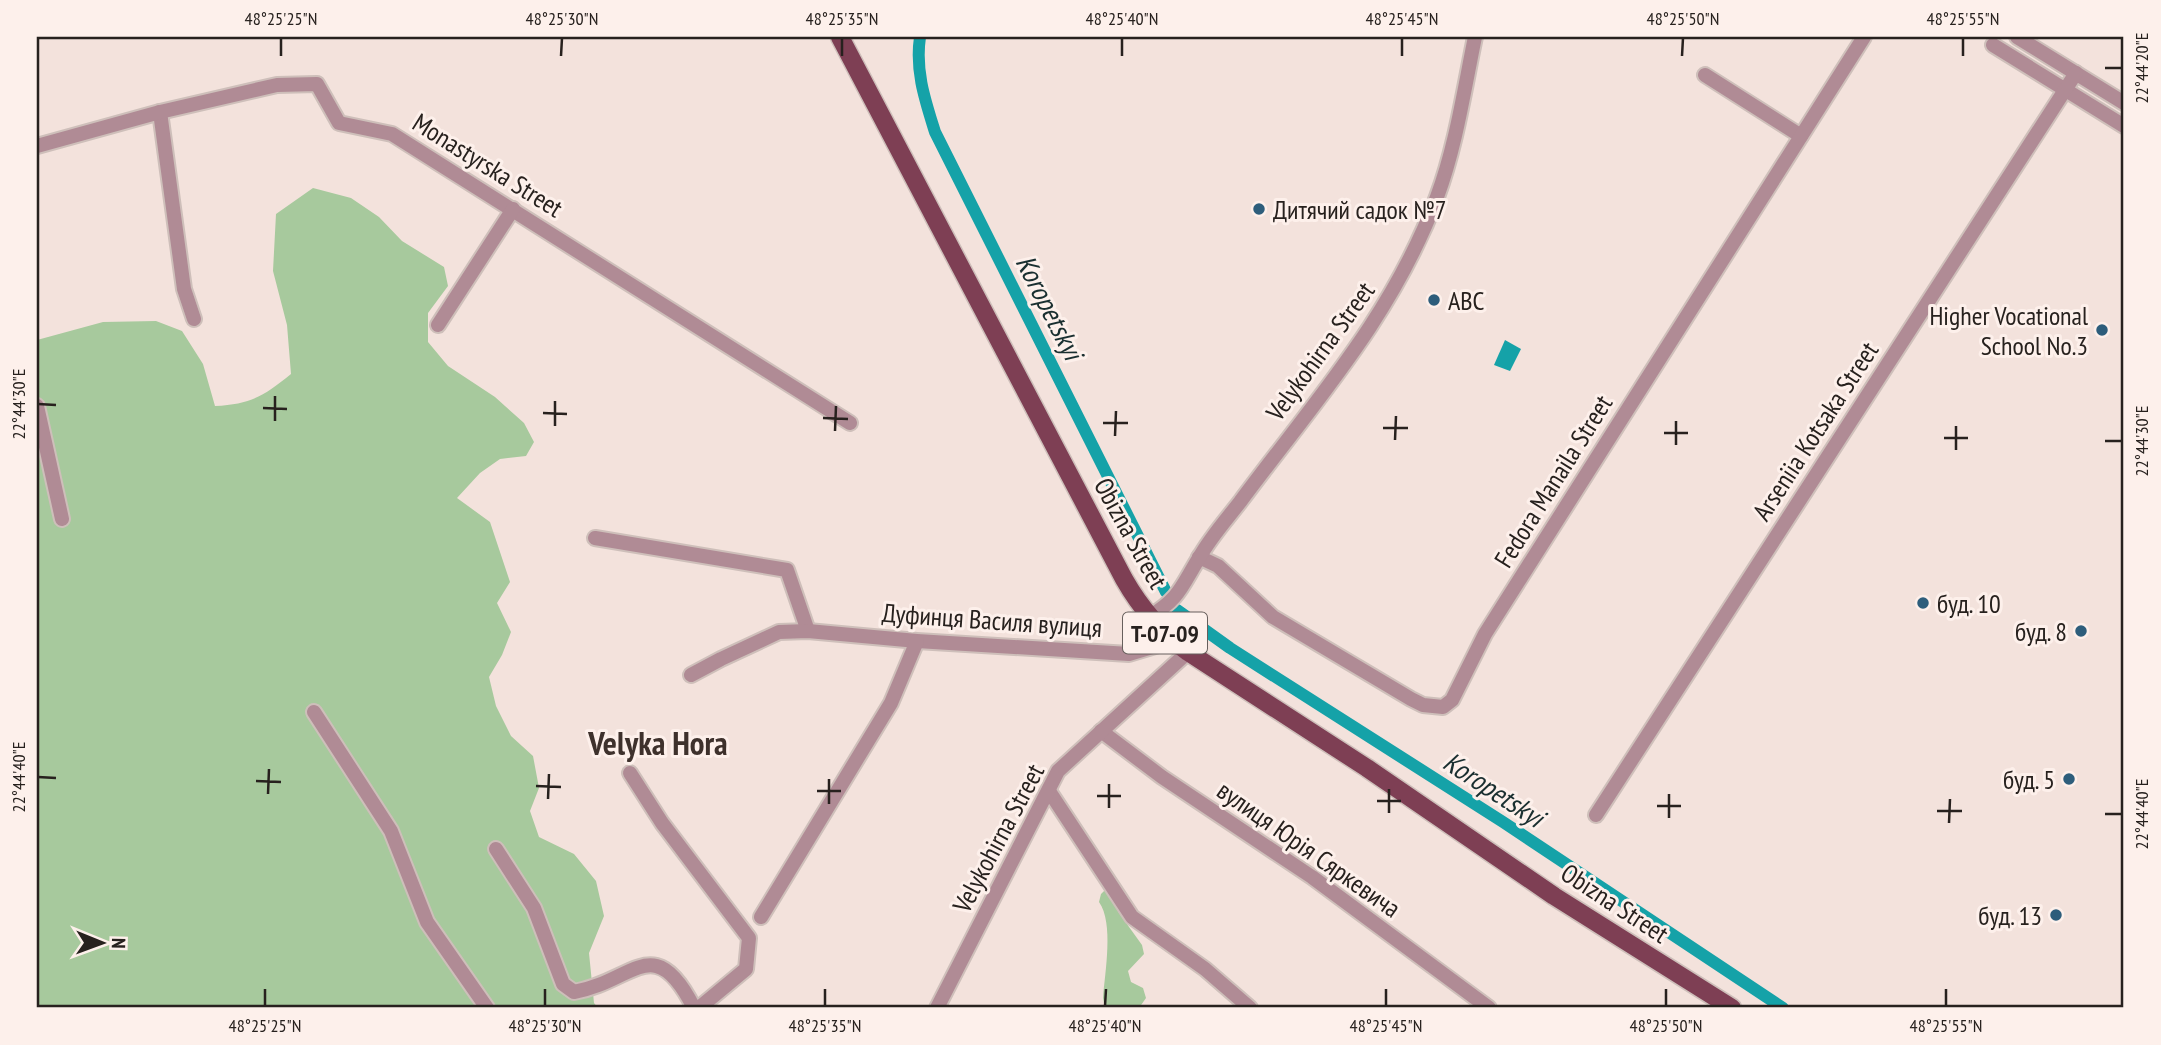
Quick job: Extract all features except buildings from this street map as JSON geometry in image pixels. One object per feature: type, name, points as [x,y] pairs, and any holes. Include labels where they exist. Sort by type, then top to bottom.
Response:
[{"type":"main road","name":"Obizna Street","points":[[840,37],[1124,579],[1149,617],[1188,652],[1367,768],[1554,896],[1732,1008]]},
{"type":"street","name":"Velykohirna Street","points":[[1149,617],[1180,593],[1199,556],[1354,353],[1380,314],[1402,274],[1444,176],[1475,37]]},
{"type":"street","name":"Fedora Manaila Street","points":[[1199,556],[1225,572],[1273,617],[1410,699],[1423,705],[1443,707],[1452,700],[1485,634],[1864,37]]},
{"type":"street","points":[[2017,37],[2124,103]]},
{"type":"street","points":[[1993,45],[2124,126]]},
{"type":"street","name":"Arseniia Kotsaka Street","points":[[1596,815],[2076,73]]},
{"type":"street","points":[[1705,75],[1801,136]]},
{"type":"street","name":"Monastyrska Street","points":[[37,146],[160,112],[277,85],[317,84],[340,123],[392,134],[850,423]]},
{"type":"street","points":[[160,112],[184,289],[194,319]]},
{"type":"street","points":[[438,325],[513,209]]},
{"type":"street","points":[[37,406],[62,519]]},
{"type":"street","points":[[595,538],[787,570],[808,631]]},
{"type":"street","name":"Дуфинця Василя вулиця","points":[[691,675],[779,632],[808,631],[917,641],[1129,654],[1159,645],[1169,637]]},
{"type":"street","points":[[761,917],[891,704],[917,641]]},
{"type":"street","name":"Velykohirna Street","points":[[937,1008],[1058,771],[1188,652]]},
{"type":"street","points":[[314,712],[391,831],[427,922],[487,1008]]},
{"type":"street","name":"вулиця Юрія Сяркевича","points":[[1101,731],[1162,777],[1312,877],[1489,1008]]},
{"type":"street","points":[[629,773],[662,822],[749,938],[746,969],[699,1008]]},
{"type":"street","points":[[1049,790],[1132,917],[1205,969],[1250,1008]]},
{"type":"street","points":[[496,849],[534,908],[563,984],[574,992],[586,990],[640,966],[658,965],[672,973],[694,1008]]},
{"type":"green space","points":[[313,188],[351,198],[379,217],[402,241],[444,267],[448,286],[428,313],[428,342],[448,366],[495,397],[524,423],[534,442],[526,456],[500,459],[480,473],[457,498],[490,522],[510,582],[497,603],[511,632],[489,677],[496,706],[511,736],[533,756],[539,788],[530,811],[539,837],[574,854],[596,881],[604,916],[589,953],[594,1003],[598,1008],[37,1008],[37,340],[103,322],[156,321],[182,331],[203,364],[215,406],[248,401],[265,393],[291,374],[287,325],[273,271],[276,214]]},
{"type":"green space","points":[[1107,888],[1119,913],[1142,945],[1144,954],[1128,971],[1131,982],[1143,988],[1146,998],[1139,1008],[1105,1008],[1103,998],[1107,935],[1104,911],[1099,902],[1101,894]]},
{"type":"water","points":[[1505,340],[1521,349],[1510,371],[1494,365]]},
{"type":"waterway","name":"Koropetskyi","points":[[920,37],[920,74],[935,132],[1166,592]]},
{"type":"waterway","name":"Koropetskyi","points":[[1177,610],[1230,648],[1503,822],[1783,1008]]},
{"type":"place","name":"Дитячий садок №7","points":[[1259,209]]},
{"type":"place","name":"АВС","points":[[1434,300]]},
{"type":"place","name":"Higher Vocational School No.3","points":[[2102,330]]},
{"type":"place","name":"буд. 10","points":[[1923,603]]},
{"type":"place","name":"буд. 8","points":[[2081,631]]},
{"type":"place","name":"буд. 5","points":[[2069,779]]},
{"type":"place","name":"буд. 13","points":[[2056,915]]},
{"type":"district","name":"Velyka Hora","points":[[658,742]]}]
